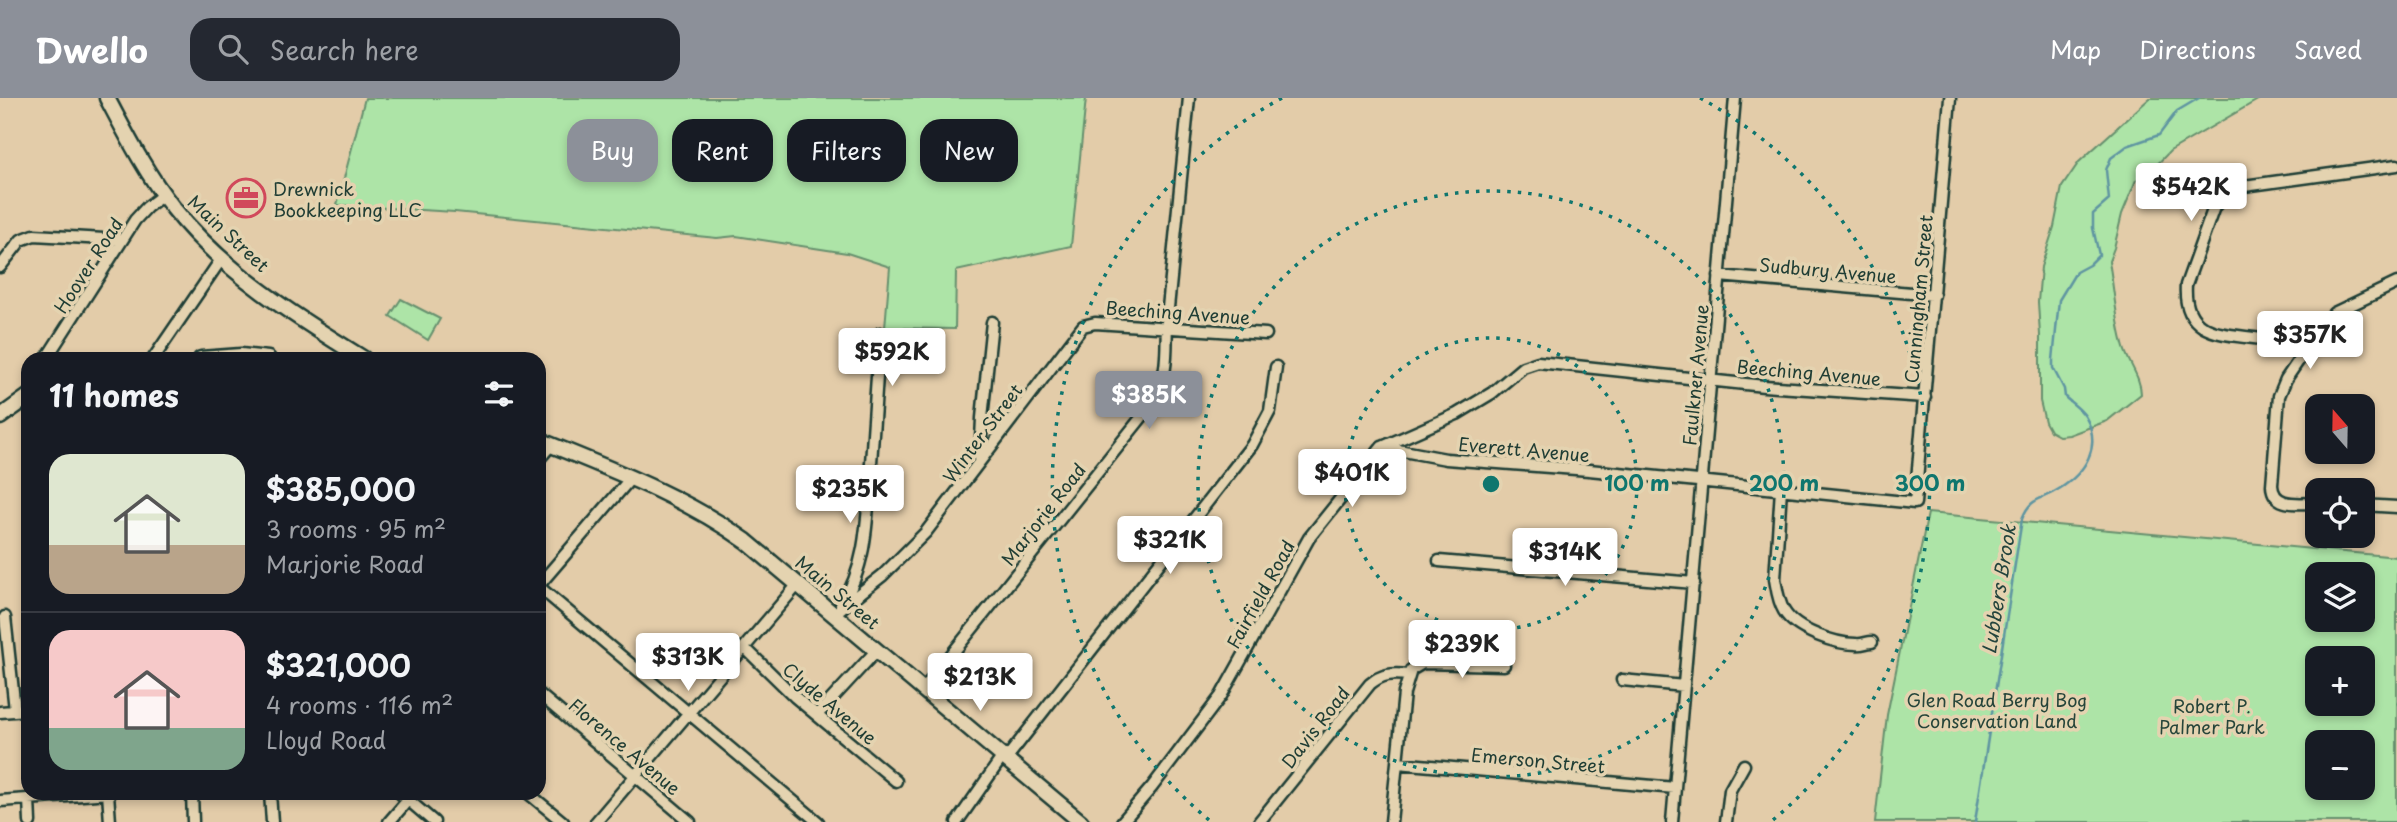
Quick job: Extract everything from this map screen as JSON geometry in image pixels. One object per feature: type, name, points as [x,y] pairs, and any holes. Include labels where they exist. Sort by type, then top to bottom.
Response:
[{"type":"main road","name":"Main Street","points":[[107,98],[138,157],[185,222],[222,258],[267,294],[353,352]]},
{"type":"main road","points":[[0,417],[21,402]]},
{"type":"main road","name":"Main Street","points":[[546,442],[631,478],[723,524],[799,583],[1082,822]]},
{"type":"street","name":"Marjorie Road","points":[[924,690],[1153,403],[1166,375],[1166,326],[1189,98]]},
{"type":"street","name":"Faulkner Avenue","points":[[1672,822],[1735,98]]},
{"type":"street","name":"Cunningham Street","points":[[1915,502],[1950,98]]},
{"type":"street","points":[[2301,356],[2274,341],[2213,333],[2203,327],[2192,314],[2186,297],[2186,285],[2212,212],[2225,195],[2244,186],[2397,165]]},
{"type":"street","name":"Hoover Road","points":[[50,352],[141,213],[163,195]]},
{"type":"street","points":[[0,267],[15,245],[27,236],[41,234],[122,240]]},
{"type":"street","points":[[158,352],[222,258]]},
{"type":"street","name":"Sudbury Avenue","points":[[1719,276],[1934,295]]},
{"type":"street","points":[[2305,503],[2285,502],[2275,497],[2272,488],[2279,396],[2283,384],[2322,326],[2334,313],[2397,283]]},
{"type":"street","points":[[981,460],[981,431],[992,322]]},
{"type":"street","name":"Beeching Avenue","points":[[1087,324],[1166,326],[1266,334]]},
{"type":"street","name":"Winter Street","points":[[835,613],[914,545],[937,519],[1081,328],[1087,324]]},
{"type":"street","points":[[835,613],[848,594],[860,562],[867,508],[880,332]]},
{"type":"street","name":"Beeching Avenue","points":[[1523,367],[1538,362],[1711,380],[1925,397]]},
{"type":"street","points":[[957,822],[1005,757],[1252,445],[1270,411],[1276,367]]},
{"type":"street","name":"Fairfield Road","points":[[1122,822],[1221,696],[1309,538],[1382,447],[1457,414],[1492,393],[1523,367]]},
{"type":"street","name":"Everett Avenue","points":[[1382,447],[1426,456],[1915,502]]},
{"type":"street","points":[[546,578],[631,478]]},
{"type":"street","points":[[1781,489],[1775,579],[1785,612],[1793,622],[1816,634],[1856,645],[1872,642]]},
{"type":"street","points":[[2375,506],[2397,507]]},
{"type":"street","points":[[1439,561],[1694,583]]},
{"type":"street","points":[[596,822],[799,583]]},
{"type":"street","points":[[546,592],[818,822]]},
{"type":"street","points":[[5,617],[15,710]]},
{"type":"street","name":"Clyde Avenue","points":[[745,648],[817,715],[896,781]]},
{"type":"street","points":[[817,715],[877,650]]},
{"type":"street","points":[[1391,822],[1408,675],[1418,664],[1504,666]]},
{"type":"street","name":"Davis Road","points":[[1259,822],[1370,684],[1390,674],[1408,675]]},
{"type":"street","points":[[1622,681],[1684,685]]},
{"type":"street","name":"Florence Avenue","points":[[546,700],[690,822]]},
{"type":"street","points":[[0,712],[21,710]]},
{"type":"street","name":"Emerson Street","points":[[1398,763],[1675,788]]},
{"type":"street","points":[[1726,822],[1730,790],[1744,765]]},
{"type":"street","points":[[0,801],[21,800]]},
{"type":"street","points":[[29,800],[30,822]]},
{"type":"street","points":[[109,800],[110,822]]},
{"type":"street","points":[[192,800],[193,822]]},
{"type":"street","points":[[270,800],[272,822]]},
{"type":"street","points":[[389,822],[402,800]]},
{"type":"street","points":[[409,800],[434,822]]},
{"type":"street","points":[[536,800],[563,822]]},
{"type":"green space","points":[[365,98],[1086,98],[1071,246],[956,271],[955,329],[885,328],[890,267],[847,253],[736,236],[717,238],[455,212],[337,205]]},
{"type":"green space","points":[[2150,98],[2261,98],[2170,151],[2149,173],[2136,180],[2122,214],[2109,261],[2121,338],[2139,382],[2141,394],[2107,421],[2059,436],[2050,431],[2045,422],[2040,401],[2038,302],[2041,267],[2054,227],[2062,187],[2079,162]]},
{"type":"green space","points":[[401,299],[440,319],[428,340],[390,316]]},
{"type":"green space","points":[[1928,513],[2397,557],[2397,822],[1875,822],[1887,715]]},
{"type":"waterway","name":"Lubbers Brook","points":[[1975,822],[2022,519],[2029,506],[2077,475],[2092,448],[2090,427],[2085,416],[2065,397],[2064,389],[2053,368],[2059,300],[2076,272],[2099,255],[2093,214],[2109,200],[2106,170],[2111,158],[2127,146],[2159,135],[2177,111],[2199,98]]},
{"type":"place","name":"Drewnick Bookkeeping LLC","points":[[246,198]]},
{"type":"park label","name":"Glen Road Berry Bog Conservation Land","points":[[1997,709]]},
{"type":"park label","name":"Robert P. Palmer Park","points":[[2212,715]]}]
